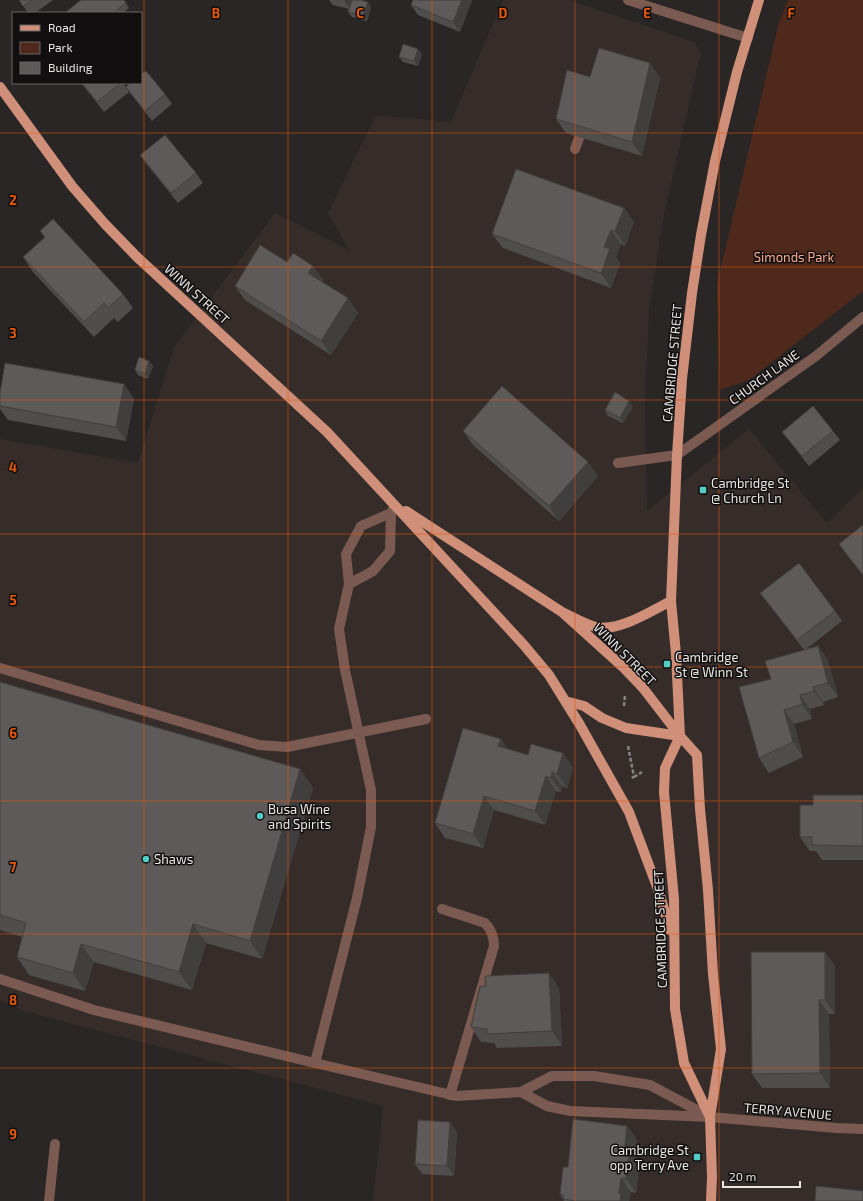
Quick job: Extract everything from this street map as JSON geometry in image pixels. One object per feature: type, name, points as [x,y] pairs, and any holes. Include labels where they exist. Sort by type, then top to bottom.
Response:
[{"type":"main road","name":"CAMBRIDGE STREET","points":[[710,1117],[684,1063],[675,1009],[674,899],[664,792],[665,768],[680,736],[676,654],[671,601],[677,455],[682,378],[692,293],[701,235],[715,161],[737,72],[759,0]]},
{"type":"main road","name":"WINN STREET","points":[[0,87],[54,162],[105,224],[136,257],[323,428],[393,509],[527,649],[549,675],[606,770],[629,812],[660,892],[674,948]]},
{"type":"main road","name":"WINN STREET","points":[[393,509],[562,612],[588,625],[605,628],[615,626],[630,621],[671,601]]},
{"type":"main road","name":"WINN STREET","points":[[562,612],[624,668],[643,688],[680,736]]},
{"type":"main road","points":[[565,701],[584,706],[602,718],[632,730],[680,736]]},
{"type":"main road","name":"CAMBRIDGE STREET","points":[[680,736],[697,755],[713,974],[721,1049],[710,1117],[712,1177],[711,1201]]},
{"type":"street","points":[[628,0],[748,38]]},
{"type":"street","points":[[575,149],[579,138]]},
{"type":"street","name":"CHURCH LANE","points":[[677,455],[816,356],[863,317]]},
{"type":"street","points":[[618,463],[677,455]]},
{"type":"street","points":[[315,1063],[357,898],[371,827],[370,790],[344,670],[339,629],[349,584],[346,554],[361,526],[393,509]]},
{"type":"street","points":[[349,584],[373,571],[390,552],[393,509]]},
{"type":"street","points":[[0,668],[259,745],[287,747],[426,719]]},
{"type":"street","points":[[442,909],[485,923],[490,928],[494,940],[494,946],[450,1095]]},
{"type":"street","points":[[0,979],[94,1010],[450,1095],[456,1096],[521,1092],[552,1076],[594,1076],[650,1085],[710,1117]]},
{"type":"street","name":"TERRY AVENUE","points":[[521,1092],[547,1106],[570,1111],[710,1117],[863,1129]]},
{"type":"street","points":[[49,1201],[55,1144]]},
{"type":"path","points":[[628,745],[634,777]]},
{"type":"path","points":[[628,779],[642,772]]},
{"type":"shaded area","points":[[503,0],[569,0],[694,42],[701,52],[664,215],[649,309],[645,400],[647,511],[749,429],[827,523],[863,488],[863,1201],[373,1201],[383,1106],[24,1011],[0,1000],[0,439],[138,463],[174,347],[275,213],[349,250],[328,213],[376,115],[451,122]]},
{"type":"green space","name":"Simonds Park","points":[[788,0],[863,0],[863,291],[749,380],[720,390],[717,284],[779,22]]},
{"type":"building","points":[[19,0],[32,0],[23,6]]},
{"type":"building","points":[[81,0],[124,0],[126,3],[114,12],[66,12]]},
{"type":"building","points":[[352,0],[368,2],[363,16],[348,12]]},
{"type":"building","points":[[413,0],[462,0],[453,22],[411,5]]},
{"type":"building","points":[[403,44],[418,49],[414,61],[399,57]]},
{"type":"building","points":[[599,48],[650,63],[632,142],[556,119],[567,70],[590,77]]},
{"type":"building","points":[[146,71],[165,94],[145,111],[126,87],[129,84],[142,84],[142,73]]},
{"type":"building","points":[[83,84],[120,84],[97,102]]},
{"type":"building","points":[[165,135],[196,173],[171,193],[140,155]]},
{"type":"building","points":[[516,169],[624,208],[615,231],[611,230],[604,247],[610,249],[601,273],[492,234]]},
{"type":"building","points":[[53,219],[123,294],[108,308],[104,303],[84,322],[23,257],[45,237],[40,231]]},
{"type":"building","points":[[260,245],[287,262],[293,253],[313,266],[308,273],[348,298],[321,341],[235,286]]},
{"type":"building","points":[[139,357],[149,361],[145,374],[135,370]]},
{"type":"building","points":[[5,363],[124,384],[116,427],[0,406],[0,393]]},
{"type":"building","points":[[502,386],[588,462],[549,506],[463,431]]},
{"type":"building","points":[[615,392],[629,401],[620,418],[605,410]]},
{"type":"building","points":[[813,406],[833,431],[802,456],[782,432]]},
{"type":"building","points":[[863,525],[863,575],[839,544]]},
{"type":"building","points":[[799,563],[835,611],[797,640],[760,593]]},
{"type":"building","points":[[818,646],[828,683],[813,687],[814,691],[800,695],[802,704],[784,710],[793,742],[759,758],[739,687],[771,679],[765,661]]},
{"type":"building","name":"Shaws","points":[[0,682],[300,769],[250,941],[193,924],[179,972],[81,944],[73,973],[17,957],[26,923],[0,915]]},
{"type":"building","points":[[463,728],[501,739],[498,746],[528,755],[531,744],[563,753],[557,774],[552,772],[551,778],[546,776],[535,811],[484,796],[473,834],[435,823]]},
{"type":"building","points":[[813,795],[863,795],[863,846],[812,845],[812,837],[800,837],[800,805],[813,805]]},
{"type":"building","points":[[751,952],[825,952],[825,1000],[819,1000],[820,1073],[752,1074]]},
{"type":"building","points":[[549,973],[552,1031],[487,1034],[487,1029],[471,1027],[480,986],[486,986],[485,976]]},
{"type":"building","points":[[573,1119],[627,1126],[624,1154],[629,1155],[626,1178],[621,1178],[619,1193],[621,1193],[620,1201],[576,1201],[563,1199],[564,1195],[560,1194],[563,1167],[568,1167]]},
{"type":"building","points":[[418,1120],[450,1122],[447,1166],[415,1164]]},
{"type":"building","points":[[816,1186],[863,1191],[863,1201],[815,1201]]},
{"type":"place","name":"Cambridge St @ Church Ln","points":[[703,490]]},
{"type":"place","name":"Cambridge St @ Winn St","points":[[667,664]]},
{"type":"place","name":"Busa Wine and Spirits","points":[[260,816]]},
{"type":"place","name":"Shaws","points":[[146,859]]},
{"type":"place","name":"Cambridge St opp Terry Ave","points":[[697,1157]]}]
